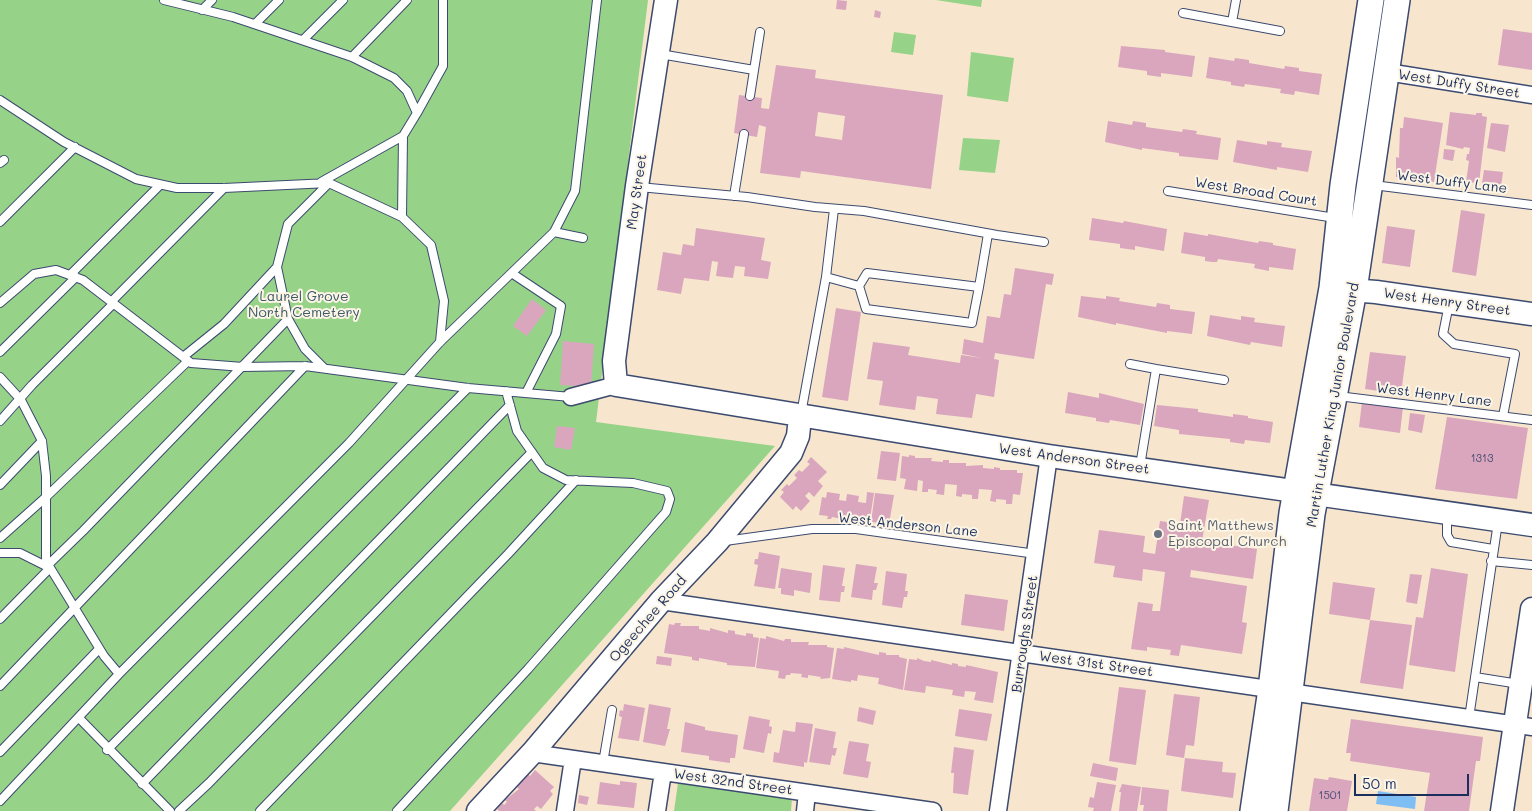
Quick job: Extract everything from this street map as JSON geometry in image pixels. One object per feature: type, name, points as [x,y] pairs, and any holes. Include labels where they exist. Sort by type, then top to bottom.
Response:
[{"type":"main road","name":"Martin Luther King Junior Boulevard","points":[[1307,492],[1333,395],[1343,289],[1340,219],[1370,0]]},
{"type":"main road","name":"Martin Luther King Junior Boulevard","points":[[1253,811],[1281,691],[1312,514],[1307,492],[1343,289],[1369,184],[1397,0]]},
{"type":"main road","name":"Martin Luther King Junior Boulevard","points":[[1275,811],[1281,691]]},
{"type":"street","name":"May Street","points":[[616,385],[614,361],[637,186],[666,0]]},
{"type":"street","name":"West Duffy Street","points":[[1386,72],[1532,95]]},
{"type":"street","name":"West Henry Street","points":[[1343,289],[1532,314]]},
{"type":"street","points":[[571,397],[616,385]]},
{"type":"street","name":"West Anderson Street","points":[[616,385],[800,417],[1049,456],[1447,512],[1532,526]]},
{"type":"street","name":"Ogeechee Road","points":[[478,811],[532,753],[661,601],[717,542],[791,453],[798,436],[800,417]]},
{"type":"street","name":"Burroughs Street","points":[[998,811],[1049,456]]},
{"type":"street","name":"West 31st Street","points":[[661,601],[1523,726]]},
{"type":"street","points":[[1502,811],[1523,726],[1521,684],[1531,619]]},
{"type":"street","name":"West 32nd Street","points":[[532,753],[808,793],[903,809],[933,811]]},
{"type":"street","points":[[565,811],[573,759]]},
{"type":"street","points":[[657,811],[663,772]]},
{"type":"street","points":[[805,811],[808,793]]},
{"type":"lane","points":[[164,0],[255,24],[352,57],[394,78],[407,91],[417,113]]},
{"type":"lane","points":[[202,10],[212,0]]},
{"type":"lane","points":[[255,24],[279,0]]},
{"type":"lane","points":[[303,40],[343,0]]},
{"type":"lane","points":[[352,57],[407,0]]},
{"type":"lane","points":[[324,368],[306,349],[288,319],[277,267],[288,224],[325,182],[403,136],[443,66],[443,0]]},
{"type":"lane","points":[[0,801],[119,674],[349,443],[408,380],[440,342],[513,274],[554,232],[575,191],[597,0]]},
{"type":"lane","points":[[1232,22],[1236,0]]},
{"type":"lane","points":[[1183,13],[1280,31]]},
{"type":"lane","points":[[750,96],[760,32]]},
{"type":"lane","points":[[659,54],[754,70]]},
{"type":"lane","points":[[0,100],[74,147],[136,179],[177,188],[224,188],[325,182],[402,216],[431,245],[444,300],[440,342]]},
{"type":"lane","points":[[734,196],[744,134]]},
{"type":"lane","points":[[402,216],[403,136]]},
{"type":"lane","points":[[0,222],[74,147]]},
{"type":"lane","points":[[0,352],[160,184]]},
{"type":"lane","name":"West Duffy Lane","points":[[1369,184],[1532,205]]},
{"type":"lane","points":[[637,186],[834,209],[864,210],[988,234],[1044,242]]},
{"type":"lane","points":[[0,422],[32,385],[224,188]]},
{"type":"lane","name":"West Broad Court","points":[[1168,191],[1340,219]]},
{"type":"lane","points":[[800,417],[826,277],[834,209]]},
{"type":"lane","points":[[554,232],[583,238]]},
{"type":"lane","points":[[859,286],[866,309],[972,323],[988,234]]},
{"type":"lane","points":[[0,538],[46,497],[224,324],[277,267]]},
{"type":"lane","points":[[0,303],[34,274],[56,270],[84,280],[186,359],[244,367],[305,366],[468,388],[571,397]]},
{"type":"lane","points":[[859,286],[868,273],[979,287]]},
{"type":"lane","points":[[513,274],[562,306],[556,334],[526,393]]},
{"type":"lane","points":[[826,277],[859,286]]},
{"type":"lane","points":[[1450,302],[1443,334],[1454,344],[1515,354],[1503,416]]},
{"type":"lane","points":[[0,619],[49,566],[244,367],[288,319]]},
{"type":"lane","points":[[1130,364],[1224,380]]},
{"type":"lane","points":[[0,686],[305,366]]},
{"type":"lane","points":[[1140,468],[1156,369]]},
{"type":"lane","points":[[0,377],[21,400],[42,441],[46,476],[46,561],[99,649],[119,674]]},
{"type":"lane","points":[[107,750],[468,388]]},
{"type":"lane","points":[[398,811],[528,669],[666,512],[670,499],[667,491],[633,483],[566,480],[543,468],[517,431],[506,391]]},
{"type":"lane","name":"West Henry Lane","points":[[1333,395],[1532,420]]},
{"type":"lane","points":[[142,784],[510,405]]},
{"type":"lane","points":[[0,485],[42,441]]},
{"type":"lane","points":[[178,811],[209,783],[532,452]]},
{"type":"lane","points":[[260,811],[508,554],[576,480]]},
{"type":"lane","points":[[1447,512],[1446,535],[1451,542],[1493,549]]},
{"type":"lane","points":[[1469,718],[1498,520]]},
{"type":"lane","name":"West Anderson Lane","points":[[717,542],[812,529],[856,529],[1036,554]]},
{"type":"lane","points":[[0,553],[20,552],[49,566]]},
{"type":"lane","points":[[1491,561],[1532,565]]},
{"type":"lane","points":[[0,752],[99,649]]},
{"type":"lane","points":[[1475,677],[1521,684]]},
{"type":"lane","points":[[603,763],[612,710]]},
{"type":"lane","points":[[78,718],[107,750],[170,811]]},
{"type":"green space","name":"Laurel Grove North Cemetery","points":[[0,0],[648,0],[596,422],[775,446],[450,811],[0,811]]},
{"type":"green space","points":[[936,0],[982,0],[981,7]]},
{"type":"green space","points":[[894,32],[916,35],[913,55],[891,52]]},
{"type":"green space","points":[[971,52],[1014,58],[1008,102],[967,96]]},
{"type":"green space","points":[[963,138],[1000,140],[995,173],[959,170]]},
{"type":"green space","points":[[678,783],[792,798],[791,811],[674,811]]},
{"type":"water","points":[[1378,791],[1416,797],[1415,809],[1376,804]]},
{"type":"building","points":[[837,0],[847,1],[846,10],[836,9]]},
{"type":"building","points":[[875,10],[881,12],[880,18],[874,17]]},
{"type":"building","points":[[1503,29],[1532,33],[1532,70],[1498,65]]},
{"type":"building","points":[[1121,46],[1165,50],[1165,52],[1195,56],[1192,77],[1161,73],[1161,77],[1147,75],[1147,71],[1118,67]]},
{"type":"building","points":[[1209,57],[1234,61],[1235,58],[1249,60],[1249,63],[1284,69],[1285,66],[1299,68],[1299,71],[1322,74],[1319,95],[1295,91],[1294,95],[1280,93],[1281,89],[1245,84],[1244,87],[1231,85],[1231,82],[1206,78]]},
{"type":"building","points":[[776,65],[816,70],[815,78],[943,95],[931,189],[801,171],[800,178],[760,173],[766,127],[759,125],[757,137],[734,133],[739,95],[762,98],[761,108],[769,109]],"holes":[[[818,112],[845,116],[842,140],[815,136]]]},
{"type":"building","points":[[1450,112],[1476,115],[1476,113],[1482,113],[1482,116],[1487,117],[1479,183],[1466,182],[1469,161],[1466,160],[1470,148],[1464,147],[1463,149],[1446,145]]},
{"type":"building","points":[[1404,117],[1443,123],[1434,182],[1396,177],[1396,157],[1399,158],[1400,128],[1403,128]]},
{"type":"building","points":[[1108,121],[1132,125],[1133,121],[1146,123],[1146,127],[1182,132],[1183,129],[1197,131],[1196,134],[1221,138],[1218,160],[1179,156],[1179,153],[1142,148],[1142,150],[1105,142]]},
{"type":"building","points":[[1491,123],[1509,125],[1505,152],[1487,148]]},
{"type":"building","points":[[1237,140],[1267,145],[1267,141],[1282,143],[1281,147],[1312,151],[1308,172],[1277,167],[1277,170],[1233,162]]},
{"type":"building","points":[[1444,149],[1455,150],[1453,161],[1443,159]]},
{"type":"building","points":[[1484,170],[1503,172],[1500,193],[1481,190]]},
{"type":"building","points":[[1461,210],[1485,214],[1476,276],[1452,272]]},
{"type":"building","points":[[1092,218],[1123,223],[1124,221],[1167,229],[1164,251],[1135,246],[1135,250],[1120,248],[1120,244],[1089,240]]},
{"type":"building","points":[[1387,226],[1415,230],[1410,267],[1382,263]]},
{"type":"building","points":[[696,228],[765,238],[761,260],[771,262],[768,279],[744,276],[745,267],[735,266],[733,278],[716,276],[718,262],[712,261],[709,281],[684,278],[681,294],[657,290],[663,252],[681,255],[683,244],[694,246]]},
{"type":"building","points":[[1184,232],[1208,236],[1208,234],[1258,243],[1259,241],[1273,243],[1273,245],[1296,249],[1293,270],[1269,267],[1269,271],[1254,268],[1255,264],[1218,259],[1217,262],[1205,261],[1205,257],[1181,253]]},
{"type":"building","points":[[1015,268],[1054,274],[1052,285],[1046,284],[1034,359],[995,353],[994,359],[999,360],[994,397],[976,394],[972,418],[936,414],[938,399],[917,396],[915,410],[879,405],[883,381],[867,379],[873,342],[910,347],[908,355],[960,363],[961,355],[982,358],[962,354],[964,339],[983,343],[987,316],[1000,318],[1004,294],[1011,295]]},
{"type":"building","points":[[1081,296],[1106,299],[1106,296],[1120,298],[1119,301],[1156,307],[1157,303],[1170,305],[1170,309],[1195,312],[1192,334],[1167,331],[1167,333],[1078,317]]},
{"type":"building","points":[[532,299],[546,310],[527,336],[513,326]]},
{"type":"building","points":[[836,308],[861,312],[848,401],[822,397]]},
{"type":"building","points":[[1210,315],[1241,320],[1241,316],[1255,318],[1254,322],[1285,326],[1282,347],[1251,342],[1250,345],[1207,336]]},
{"type":"building","points":[[563,341],[594,344],[591,387],[560,385]]},
{"type":"building","points":[[1370,352],[1406,356],[1401,394],[1365,389]]},
{"type":"building","points":[[1068,392],[1099,398],[1099,393],[1144,404],[1140,425],[1110,420],[1109,423],[1096,421],[1096,418],[1065,413]]},
{"type":"building","points":[[1362,402],[1403,407],[1400,433],[1359,427]]},
{"type":"building","points":[[1157,405],[1198,409],[1198,412],[1233,417],[1233,414],[1248,416],[1248,418],[1273,422],[1270,443],[1245,440],[1244,444],[1230,442],[1230,439],[1179,434],[1179,430],[1154,426]]},
{"type":"building","points":[[1410,413],[1425,415],[1422,433],[1408,430]]},
{"type":"building","points":[[1447,417],[1528,428],[1517,499],[1435,489]]},
{"type":"building","points":[[557,426],[575,428],[571,450],[554,447]]},
{"type":"building","points":[[881,451],[900,453],[896,481],[877,479]]},
{"type":"building","points":[[909,455],[915,456],[915,458],[932,458],[931,461],[943,462],[943,460],[949,460],[949,463],[966,463],[966,466],[983,465],[983,468],[994,469],[994,467],[1000,468],[1000,470],[1017,470],[1017,473],[1023,473],[1020,495],[1013,494],[1012,504],[1006,504],[1006,500],[996,499],[996,502],[990,501],[992,490],[979,489],[978,499],[972,499],[972,495],[962,494],[962,497],[956,496],[957,485],[945,484],[944,495],[936,494],[937,490],[928,489],[928,492],[922,492],[923,481],[918,480],[917,491],[904,489],[906,479],[900,478],[902,456],[909,457]]},
{"type":"building","points":[[811,457],[827,472],[818,481],[823,486],[814,497],[809,492],[805,496],[810,501],[801,511],[796,506],[793,510],[780,497],[784,492],[781,490],[787,484],[789,486],[797,478],[794,475],[799,470],[802,472],[810,464],[807,462]]},
{"type":"building","points":[[827,492],[840,494],[839,500],[846,501],[847,494],[859,496],[858,502],[866,503],[867,492],[874,493],[869,525],[852,520],[847,522],[848,520],[832,517],[827,519],[828,516],[819,515],[822,497],[826,498]]},
{"type":"building","points":[[875,493],[894,495],[889,524],[871,522]]},
{"type":"building","points":[[1184,496],[1209,500],[1202,541],[1257,549],[1253,579],[1191,570],[1190,577],[1247,586],[1242,622],[1247,623],[1242,654],[1181,645],[1179,656],[1170,655],[1171,650],[1147,647],[1147,651],[1131,649],[1138,602],[1153,604],[1152,611],[1160,611],[1165,572],[1143,569],[1142,581],[1113,577],[1115,566],[1094,563],[1099,530],[1145,536],[1143,552],[1155,554],[1160,521],[1180,524]]},
{"type":"building","points":[[759,552],[780,556],[775,589],[754,586],[758,565],[754,564],[755,559],[758,559]]},
{"type":"building","points":[[856,564],[877,567],[874,583],[878,583],[876,590],[873,590],[872,600],[851,597]]},
{"type":"building","points":[[823,565],[845,568],[842,586],[845,586],[844,592],[841,592],[840,602],[819,600]]},
{"type":"building","points":[[781,568],[812,573],[810,593],[794,590],[794,596],[781,594],[781,588],[778,588]]},
{"type":"building","points":[[1431,568],[1468,574],[1455,672],[1409,665],[1416,617],[1423,618]]},
{"type":"building","points":[[886,571],[907,574],[905,591],[908,591],[907,597],[904,597],[902,608],[882,605]]},
{"type":"building","points":[[1410,574],[1422,575],[1417,604],[1406,602]]},
{"type":"building","points":[[1333,582],[1375,588],[1370,620],[1329,614]]},
{"type":"building","points":[[965,594],[1008,600],[1004,631],[961,625]]},
{"type":"building","points":[[1370,620],[1412,625],[1403,689],[1360,683]]},
{"type":"building","points":[[675,623],[681,623],[680,626],[699,626],[699,629],[710,631],[710,628],[728,633],[728,630],[735,631],[735,634],[746,636],[746,633],[753,634],[753,637],[759,638],[755,667],[727,665],[727,663],[699,658],[699,661],[692,660],[692,657],[664,653],[669,624],[674,625]]},
{"type":"building","points":[[766,636],[784,641],[785,639],[791,639],[791,642],[809,642],[808,645],[827,645],[827,647],[834,648],[830,678],[820,679],[821,677],[808,675],[808,678],[801,677],[802,674],[791,673],[786,675],[785,679],[778,678],[779,671],[756,668],[760,638],[766,639]]},
{"type":"building","points":[[844,647],[879,655],[879,652],[886,653],[886,655],[899,655],[899,657],[907,659],[903,690],[878,684],[879,678],[858,675],[857,681],[851,680],[851,682],[832,679],[837,648],[844,649]]},
{"type":"building","points":[[657,656],[672,658],[671,666],[656,664]]},
{"type":"building","points":[[917,658],[924,661],[931,662],[931,660],[952,665],[952,663],[966,667],[966,665],[998,672],[993,703],[974,700],[976,692],[965,691],[964,697],[952,695],[953,690],[926,686],[925,693],[904,690],[909,659],[917,660]]},
{"type":"building","points":[[1119,687],[1146,690],[1136,765],[1109,761]]},
{"type":"building","points":[[1174,694],[1200,697],[1194,746],[1186,745],[1184,758],[1166,755]]},
{"type":"building","points":[[624,704],[645,708],[639,741],[618,738],[622,717],[619,716],[620,710],[623,711]]},
{"type":"building","points":[[649,704],[671,708],[667,729],[670,729],[665,746],[643,742]]},
{"type":"building","points":[[859,707],[876,711],[873,725],[857,721]]},
{"type":"building","points":[[959,709],[992,714],[987,741],[955,736]]},
{"type":"building","points":[[749,716],[770,720],[771,734],[768,733],[764,753],[743,749]]},
{"type":"building","points":[[1351,719],[1483,737],[1480,761],[1476,761],[1469,811],[1424,811],[1430,773],[1350,761],[1351,753],[1346,753]]},
{"type":"building","points":[[685,722],[705,727],[705,730],[738,735],[735,758],[730,758],[730,763],[709,760],[709,756],[681,752]]},
{"type":"building","points":[[796,722],[813,724],[807,763],[804,762],[804,767],[773,762],[774,752],[779,753],[783,730],[795,732]]},
{"type":"building","points":[[815,728],[836,732],[833,748],[837,748],[835,756],[832,755],[830,765],[809,762]]},
{"type":"building","points":[[849,741],[869,744],[866,761],[871,762],[868,778],[843,774]]},
{"type":"building","points":[[954,747],[974,750],[968,795],[953,793],[954,773],[951,773]]},
{"type":"building","points":[[1185,758],[1223,762],[1222,772],[1236,773],[1233,798],[1181,791]]},
{"type":"building","points":[[1093,763],[1118,768],[1116,781],[1090,776]]},
{"type":"building","points":[[535,770],[554,787],[550,791],[553,794],[541,809],[537,806],[534,809],[536,811],[499,811],[497,809],[502,803],[504,805],[507,802],[505,800],[519,789],[517,787],[528,774],[530,776]]},
{"type":"building","points":[[1329,777],[1352,781],[1347,811],[1309,811],[1314,778],[1328,780]]},
{"type":"building","points":[[620,781],[637,783],[634,808],[597,804],[600,782],[620,785]]},
{"type":"building","points":[[1097,782],[1116,785],[1111,811],[1093,811],[1094,808],[1088,807],[1090,797],[1094,798]]},
{"type":"building","points":[[1122,784],[1141,787],[1137,811],[1119,811],[1121,792],[1119,792]]},
{"type":"building","points":[[1142,787],[1169,790],[1167,811],[1143,811],[1144,805],[1140,805]]},
{"type":"building","points":[[579,795],[589,797],[587,805],[578,803]]},
{"type":"place","name":"Saint Matthews Episcopal Church","points":[[1158,534]]}]
